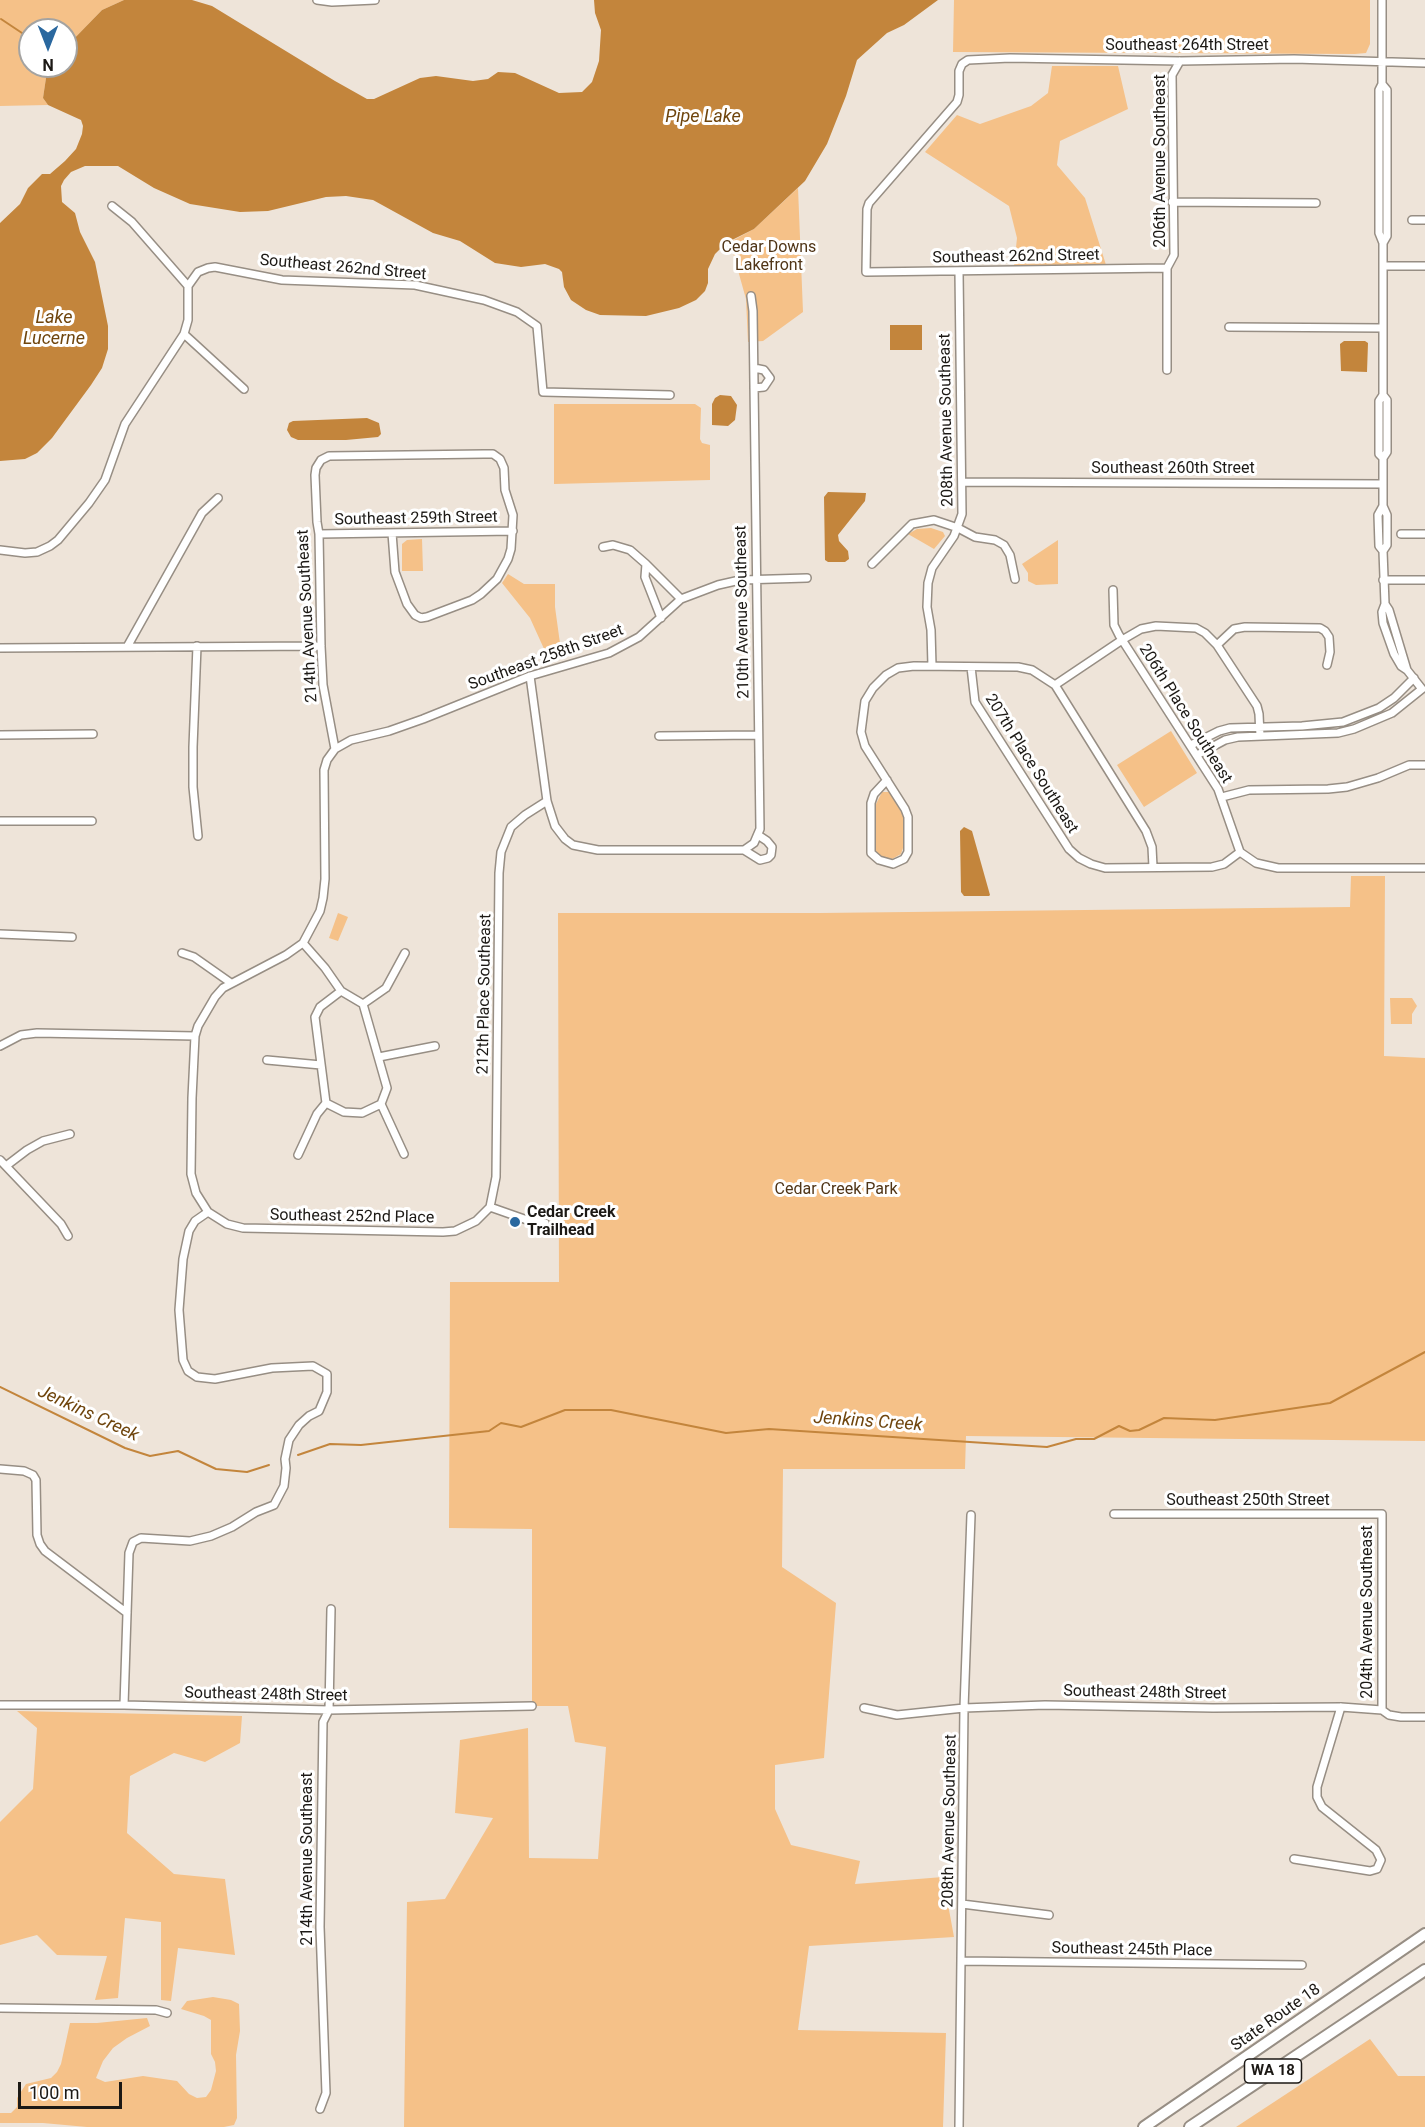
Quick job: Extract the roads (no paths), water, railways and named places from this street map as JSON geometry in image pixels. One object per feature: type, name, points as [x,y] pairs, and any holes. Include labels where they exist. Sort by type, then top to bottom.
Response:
[{"type":"highway","name":"State Route 18","points":[[1144,2127],[1425,1934]]},
{"type":"highway","name":"WA 18","points":[[1190,2127],[1425,1970]]},
{"type":"street","points":[[317,0],[375,0]]},
{"type":"street","points":[[1197,755],[1225,740],[1260,736],[1322,735],[1354,729],[1392,713],[1424,691],[1407,670],[1389,610],[1385,604],[1383,580],[1383,551],[1387,545],[1387,515],[1383,506],[1383,458],[1379,454],[1379,401],[1383,395],[1383,243],[1379,233],[1379,90],[1382,84],[1382,0]]},
{"type":"street","name":"Southeast 264th Street","points":[[866,272],[869,203],[957,102],[958,75],[962,64],[974,59],[1180,61],[1294,59],[1425,63]]},
{"type":"street","name":"206th Avenue Southeast","points":[[1167,370],[1167,268],[1174,255],[1172,75],[1180,61]]},
{"type":"street","points":[[1172,202],[1316,203]]},
{"type":"street","points":[[0,550],[25,553],[44,549],[58,540],[77,519],[105,480],[125,424],[184,334],[188,320],[188,286],[132,222],[112,206]]},
{"type":"street","points":[[1412,220],[1425,220]]},
{"type":"street","name":"Southeast 262nd Street","points":[[188,286],[198,272],[208,267],[282,280],[415,285],[484,300],[517,312],[537,326],[543,392],[670,395]]},
{"type":"street","points":[[1383,267],[1425,267]]},
{"type":"street","name":"Southeast 262nd Street","points":[[866,272],[1167,268]]},
{"type":"street","name":"208th Avenue Southeast","points":[[932,666],[931,630],[927,607],[928,583],[932,568],[958,528],[962,514],[959,272]]},
{"type":"street","name":"210th Avenue Southeast","points":[[744,850],[754,843],[760,829],[751,297]]},
{"type":"street","points":[[1229,327],[1383,328]]},
{"type":"street","points":[[184,334],[244,389]]},
{"type":"street","points":[[754,368],[764,370],[770,378],[764,387],[754,388]]},
{"type":"street","name":"214th Avenue Southeast","points":[[335,749],[325,699],[321,645],[319,534],[315,475],[321,460],[329,456],[493,454],[500,459],[504,468],[505,490],[512,508],[513,531]]},
{"type":"street","name":"Southeast 260th Street","points":[[962,482],[1383,484]]},
{"type":"street","points":[[127,646],[202,513],[218,498]]},
{"type":"street","points":[[872,564],[912,524],[934,520],[958,528],[975,537],[995,540],[1004,545],[1010,555],[1015,579]]},
{"type":"street","points":[[392,533],[395,572],[407,604],[415,615],[422,618],[472,600],[490,586],[497,579],[508,559],[513,531]]},
{"type":"street","name":"Southeast 259th Street","points":[[319,534],[513,531]]},
{"type":"street","points":[[1401,534],[1425,534]]},
{"type":"street","points":[[603,547],[613,545],[630,550],[681,599]]},
{"type":"street","points":[[646,564],[645,577],[661,618]]},
{"type":"street","points":[[755,579],[807,578]]},
{"type":"street","name":"Southeast 258th Street","points":[[335,749],[351,740],[389,731],[423,719],[530,676],[609,653],[630,644],[681,599],[718,585],[755,579]]},
{"type":"street","points":[[1383,580],[1425,580]]},
{"type":"street","name":"206th Place Southeast","points":[[1113,590],[1114,625],[1222,797],[1240,852]]},
{"type":"street","points":[[1055,685],[1122,640],[1148,627],[1189,626],[1205,633],[1217,645],[1257,706],[1260,736]]},
{"type":"street","points":[[1217,645],[1234,629],[1245,627],[1320,628],[1329,637],[1330,652],[1327,665]]},
{"type":"street","points":[[0,648],[321,645]]},
{"type":"street","points":[[197,646],[193,787],[198,836]]},
{"type":"street","name":"207th Place Southeast","points":[[970,667],[975,702],[1069,849],[1078,858],[1105,868],[1153,867]]},
{"type":"street","points":[[887,780],[874,794],[871,803],[872,853],[879,860],[892,864],[904,859],[908,852],[908,817],[906,809],[865,746],[861,732],[866,701],[873,687],[898,668],[1018,667],[1032,670],[1055,685],[1146,831],[1152,847],[1153,867],[1212,867],[1224,864],[1240,852],[1256,863],[1278,868],[1425,868]]},
{"type":"street","points":[[530,676],[547,801],[559,833],[573,845],[581,848],[610,850],[744,850],[760,860],[771,855],[772,847],[758,835]]},
{"type":"street","points":[[1191,745],[1219,731],[1240,727],[1302,726],[1343,722],[1379,708],[1394,698],[1414,678]]},
{"type":"street","points":[[0,735],[93,734]]},
{"type":"street","points":[[659,736],[758,735]]},
{"type":"street","points":[[124,1705],[129,1553],[134,1542],[141,1538],[190,1541],[212,1536],[274,1505],[284,1486],[285,1459],[289,1440],[299,1425],[319,1411],[327,1392],[327,1374],[313,1366],[295,1365],[272,1368],[215,1379],[197,1377],[188,1371],[183,1360],[179,1310],[185,1246],[189,1231],[195,1221],[208,1212],[196,1193],[191,1174],[195,1036],[203,1016],[215,997],[231,983],[286,955],[303,943],[320,911],[325,879],[324,770],[327,760],[335,749]]},
{"type":"street","points":[[1222,797],[1249,790],[1347,787],[1378,778],[1408,765],[1422,764]]},
{"type":"street","name":"212th Place Southeast","points":[[490,1207],[496,1177],[501,852],[511,827],[547,801]]},
{"type":"street","points":[[0,821],[92,821]]},
{"type":"street","points":[[0,934],[72,937]]},
{"type":"street","points":[[303,943],[341,991],[363,1004],[387,1088],[381,1104],[368,1111],[353,1113],[336,1109],[326,1103]]},
{"type":"street","points":[[182,953],[194,957],[231,983]]},
{"type":"street","points":[[363,1004],[386,988],[405,953]]},
{"type":"street","points":[[298,1155],[317,1114],[326,1103],[315,1017],[320,1008],[341,991]]},
{"type":"street","points":[[0,1046],[21,1035],[37,1034],[195,1036]]},
{"type":"street","points":[[379,1058],[435,1046]]},
{"type":"street","points":[[267,1060],[321,1065]]},
{"type":"street","points":[[381,1104],[404,1154]]},
{"type":"street","points":[[6,1166],[42,1142],[70,1134]]},
{"type":"street","points":[[0,1160],[61,1224],[68,1236]]},
{"type":"street","points":[[490,1207],[527,1220],[545,1223]]},
{"type":"street","name":"Southeast 252nd Place","points":[[208,1212],[221,1221],[243,1228],[442,1232],[455,1231],[476,1221],[490,1207]]},
{"type":"street","points":[[0,1469],[24,1471],[33,1475],[36,1480],[37,1535],[45,1551],[127,1612]]},
{"type":"street","name":"Southeast 250th Street","points":[[1114,1514],[1382,1514]]},
{"type":"street","name":"204th Avenue Southeast","points":[[1382,1514],[1382,1710]]},
{"type":"street","name":"208th Avenue Southeast","points":[[959,2127],[964,1708],[971,1515]]},
{"type":"street","name":"214th Avenue Southeast","points":[[320,2109],[326,2093],[320,1927],[323,1722],[329,1710],[331,1609]]},
{"type":"street","name":"Southeast 248th Street","points":[[0,1705],[124,1705],[329,1710],[532,1706]]},
{"type":"street","name":"Southeast 248th Street","points":[[864,1708],[897,1715],[964,1708],[1045,1705],[1213,1708],[1341,1707],[1382,1710],[1389,1715],[1425,1717]]},
{"type":"street","points":[[1294,1859],[1370,1871],[1377,1869],[1381,1860],[1376,1850],[1322,1807],[1317,1797],[1317,1787],[1341,1707]]},
{"type":"street","points":[[962,1904],[1049,1916]]},
{"type":"street","name":"Southeast 245th Place","points":[[961,1961],[1302,1965]]},
{"type":"street","points":[[0,2008],[156,2010],[167,2013]]},
{"type":"water","name":"Pipe Lake","points":[[124,0],[192,0],[212,6],[335,81],[367,99],[374,99],[420,78],[436,76],[473,81],[488,79],[498,72],[515,73],[559,93],[582,92],[592,82],[599,61],[601,30],[595,13],[594,0],[938,0],[904,25],[887,33],[857,60],[827,144],[805,181],[754,229],[726,243],[715,254],[708,269],[708,283],[705,291],[696,300],[679,308],[646,316],[600,315],[586,310],[571,300],[564,287],[562,272],[559,269],[545,264],[521,267],[495,263],[460,241],[433,233],[373,200],[346,196],[326,197],[268,211],[240,212],[190,204],[154,188],[118,166],[85,166],[71,172],[61,186],[62,202],[75,213],[80,232],[95,262],[108,326],[108,349],[102,368],[52,438],[37,453],[25,459],[0,461],[0,223],[20,204],[28,188],[42,174],[50,174],[76,149],[82,134],[81,120],[48,105],[43,98],[46,78],[78,78],[78,35],[102,10]]},
{"type":"water","points":[[890,325],[922,325],[922,350],[890,350]]},
{"type":"water","points":[[1344,341],[1368,343],[1367,372],[1341,371],[1340,344]]},
{"type":"water","points":[[720,395],[731,396],[737,405],[735,420],[728,426],[712,425],[712,404]]},
{"type":"water","points":[[367,418],[379,423],[381,434],[378,437],[298,440],[291,437],[287,430],[289,423],[293,421]]},
{"type":"water","points":[[828,492],[866,493],[865,501],[838,535],[839,541],[848,551],[849,559],[845,562],[825,560],[824,497]]},
{"type":"water","points":[[964,827],[972,831],[989,896],[964,896],[961,892],[960,831]]},
{"type":"waterway","points":[[1,19],[18,30]]},
{"type":"waterway","name":"Jenkins Creek","points":[[298,1455],[330,1444],[361,1445],[489,1431],[501,1423],[521,1427],[565,1410],[611,1410],[726,1433],[769,1429],[1047,1447],[1076,1439],[1094,1439],[1119,1426],[1130,1431],[1139,1430],[1164,1418],[1215,1420],[1330,1403],[1425,1352]]},
{"type":"waterway","name":"Jenkins Creek","points":[[0,1387],[125,1448],[150,1456],[178,1451],[216,1469],[247,1472],[269,1465]]},
{"type":"place","name":"Cedar Creek Trailhead","points":[[515,1222]]},
{"type":"park label","name":"Cedar Downs Lakefront","points":[[769,257]]},
{"type":"park label","name":"Cedar Creek Park","points":[[836,1190]]},
{"type":"water label","name":"Lake Lucerne","points":[[54,328]]}]
